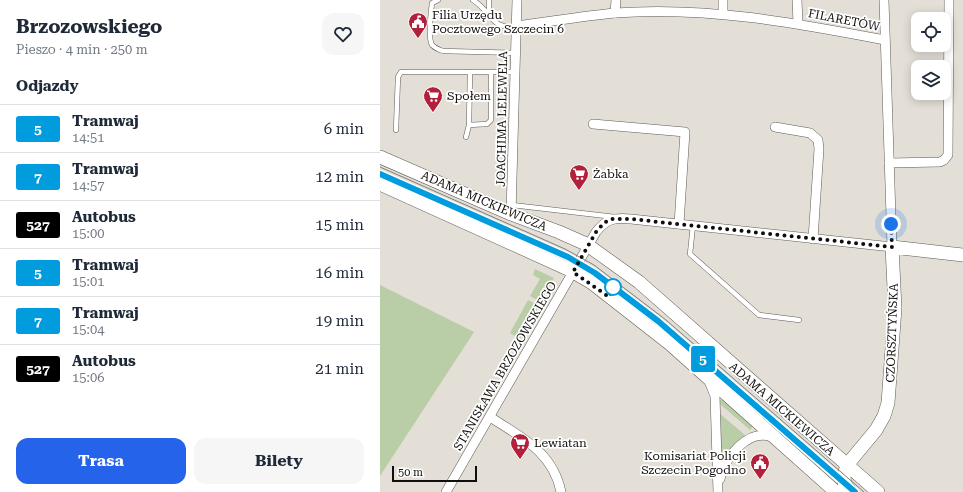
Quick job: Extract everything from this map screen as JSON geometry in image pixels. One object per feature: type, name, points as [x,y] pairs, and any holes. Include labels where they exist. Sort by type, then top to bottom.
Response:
[{"type":"street","name":"JOACHIMA LELEWELA","points":[[511,210],[516,0]]},
{"type":"street","points":[[615,13],[616,0]]},
{"type":"street","points":[[723,0],[723,14]]},
{"type":"street","name":"FILARETÓW","points":[[797,0],[798,23]]},
{"type":"street","name":"CZORSZTYŃSKA","points":[[847,465],[876,430],[884,416],[888,403],[895,308],[884,0]]},
{"type":"street","points":[[889,163],[940,162],[948,155],[949,0]]},
{"type":"street","name":"FILARETÓW","points":[[516,26],[615,13],[723,14],[798,23],[885,40]]},
{"type":"street","points":[[593,124],[685,132],[679,224]]},
{"type":"street","points":[[775,127],[810,133],[818,140],[819,149],[814,239]]},
{"type":"street","name":"ADAMA MICKIEWICZA","points":[[380,157],[511,210],[589,246],[635,278],[878,492]]},
{"type":"street","name":"ADAMA MICKIEWICZA","points":[[380,184],[573,272],[592,283],[646,325],[704,374],[831,488]]},
{"type":"street","points":[[573,272],[600,227],[607,221],[616,218],[963,255]]},
{"type":"street","name":"STANISŁAWA BRZOZOWSKIEGO","points":[[446,492],[573,272]]},
{"type":"street","points":[[704,374],[710,383],[714,394],[718,492]]},
{"type":"street","points":[[490,416],[526,441],[544,457],[556,474],[561,492]]},
{"type":"street","points":[[718,492],[720,477],[725,465],[746,440],[761,434],[777,439]]},
{"type":"street","points":[[845,492],[844,475],[847,465]]},
{"type":"lane","points":[[438,0],[432,1],[430,38],[432,44],[437,49],[444,51],[515,53]]},
{"type":"lane","points":[[473,0],[482,5],[496,23],[503,28],[516,26]]},
{"type":"lane","points":[[489,0],[489,14]]},
{"type":"lane","points":[[396,130],[398,77],[400,72],[515,72]]},
{"type":"lane","points":[[466,137],[469,125],[470,72]]},
{"type":"lane","points":[[469,125],[487,124],[491,120],[491,73]]},
{"type":"lane","points":[[511,210],[631,219]]},
{"type":"lane","points":[[693,226],[690,254],[759,315],[798,320]]},
{"type":"lane","points":[[847,465],[848,479],[855,492]]},
{"type":"lane","points":[[831,488],[845,492]]},
{"type":"green space","points":[[535,269],[554,278],[541,302],[530,296],[540,279],[533,275]]},
{"type":"green space","points":[[380,285],[474,332],[380,476]]},
{"type":"green space","points":[[528,300],[539,306],[520,339],[510,333]]},
{"type":"green space","points":[[723,399],[753,426],[750,430],[720,404],[720,400]]},
{"type":"green space","points":[[719,413],[745,435],[723,458],[721,457]]},
{"type":"tram line","points":[[380,167],[565,249],[594,265],[666,320],[864,492]]},
{"type":"tram line","points":[[380,174],[558,253],[590,270],[667,329],[855,492]]},
{"type":"tram line","name":"5","points":[[380,174],[568,257],[590,270],[634,302],[667,329],[855,492]]},
{"type":"place","name":"Filia Urzędu Pocztowego Szczecin 6","points":[[418,39]]},
{"type":"place","name":"Społem","points":[[433,113]]},
{"type":"place","name":"Żabka","points":[[579,191]]},
{"type":"place","name":"Lewiatan","points":[[520,460]]},
{"type":"place","name":"Komisariat Policji Szczecin Pogodno","points":[[760,480]]},
{"type":"route","points":[[613,287],[609,297],[592,283],[573,272],[596,232],[604,223],[611,219],[631,219],[892,247],[891,224]]}]
